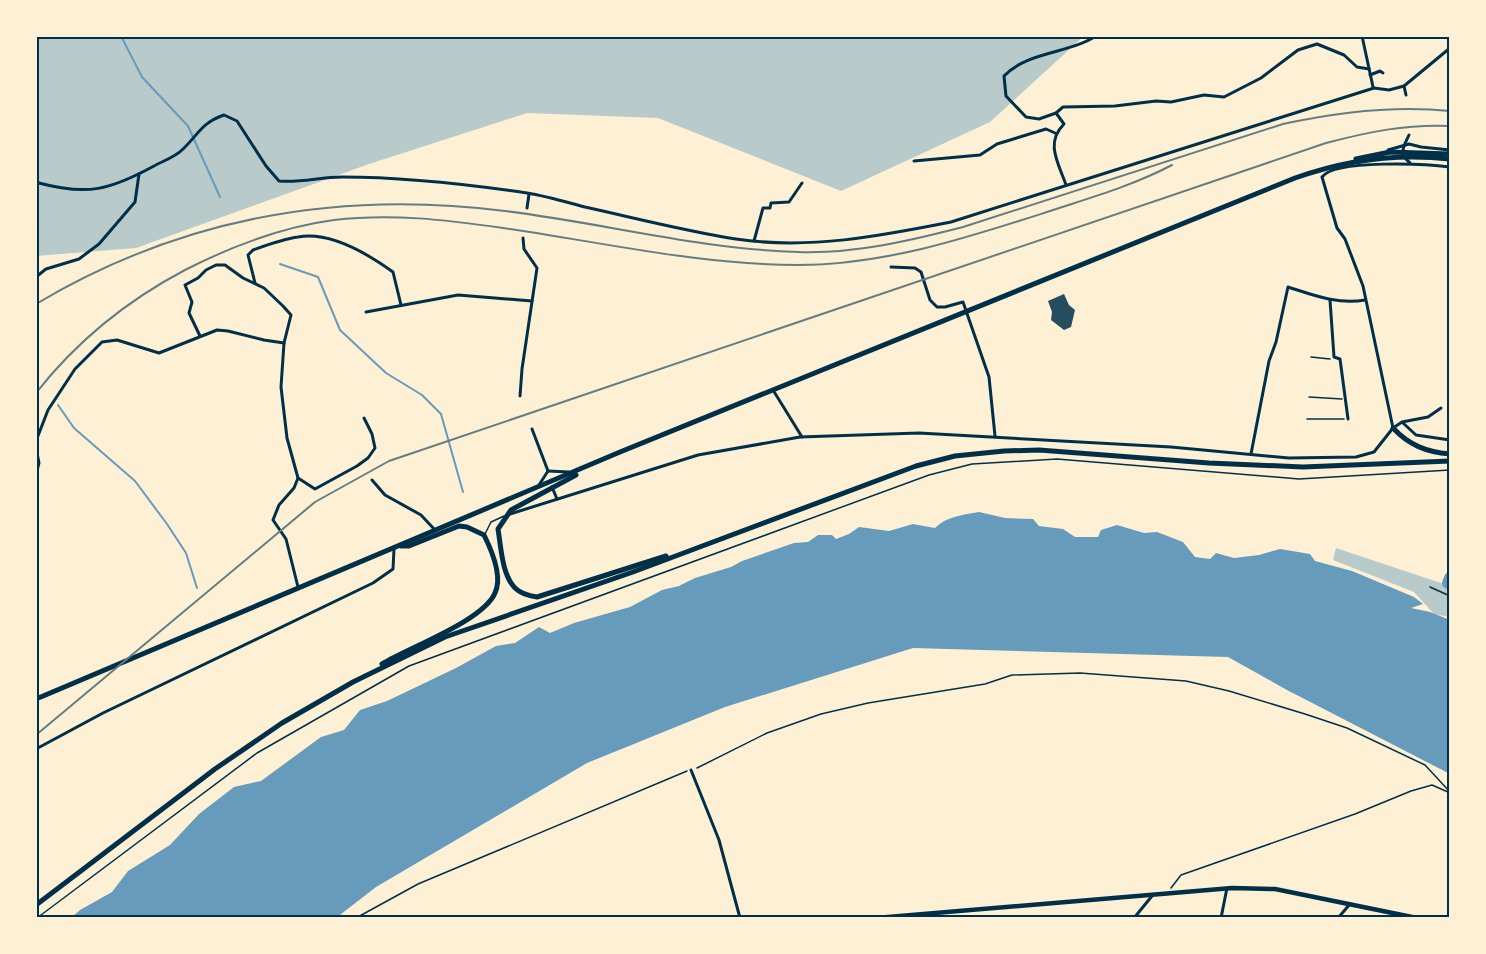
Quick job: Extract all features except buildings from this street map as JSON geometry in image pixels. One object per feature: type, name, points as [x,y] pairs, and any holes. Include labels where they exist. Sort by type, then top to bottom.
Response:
[{"type":"highway","points":[[36,699],[185,634],[620,452],[1314,171],[1349,162],[1403,154],[1450,152]]},
{"type":"highway","points":[[1349,162],[1379,153],[1450,159]]},
{"type":"highway","points":[[1393,428],[1405,440],[1421,449],[1450,454]]},
{"type":"highway","points":[[353,682],[445,637],[633,572],[916,466],[955,456],[1039,450],[1209,463],[1303,467],[1450,461]]},
{"type":"highway","points":[[620,452],[552,487],[508,514],[498,529],[508,577],[516,589],[537,597],[721,538]]},
{"type":"highway","points":[[36,904],[225,762],[282,723],[396,656],[471,617],[488,605],[496,592],[498,580],[484,536],[467,527],[459,526],[409,546],[394,547]]},
{"type":"main road","points":[[876,918],[1227,888],[1275,889],[1417,918]]},
{"type":"street","points":[[1096,36],[1087,42],[1038,57],[1008,72],[1004,76],[1006,96],[1026,117],[1039,119],[1056,113],[1063,107],[1171,102],[1204,95],[1224,97],[1238,92],[1261,78],[1298,50],[1317,44],[1344,56],[1357,67],[1369,69]]},
{"type":"street","points":[[1362,36],[1374,88]]},
{"type":"street","points":[[36,184],[65,190],[96,190],[139,174],[181,152],[210,120],[224,115],[237,121],[266,166],[279,181],[298,182],[340,177],[447,183],[529,194],[673,227],[754,241],[838,242],[888,235],[951,222],[1374,88],[1389,90],[1404,86],[1450,48]]},
{"type":"street","points":[[1370,75],[1383,73]]},
{"type":"street","points":[[1404,86],[1406,95]]},
{"type":"street","points":[[1056,113],[1064,124],[1055,133],[1053,143],[1066,185]]},
{"type":"street","points":[[914,161],[980,155],[997,144],[1046,129],[1055,133]]},
{"type":"street","points":[[1411,164],[1403,154],[1409,135],[1414,145]]},
{"type":"street","points":[[1379,153],[1404,145],[1450,152]]},
{"type":"street","points":[[1322,177],[1330,171],[1360,166],[1411,164],[1450,167]]},
{"type":"street","points":[[1314,171],[1320,173],[1322,177],[1337,228],[1345,239],[1355,264],[1393,428]]},
{"type":"street","points":[[36,277],[46,269],[79,259],[99,244],[135,202],[139,174]]},
{"type":"street","points":[[754,241],[763,208],[770,207],[771,203],[789,202],[802,183]]},
{"type":"street","points":[[527,208],[529,194]]},
{"type":"street","points":[[255,283],[248,255],[253,249],[299,236],[323,238],[349,247],[393,272],[401,304]]},
{"type":"street","points":[[520,396],[537,268],[524,249],[523,238]]},
{"type":"street","points":[[200,336],[189,313],[192,302],[185,285],[216,265],[225,265],[243,278],[264,288],[291,315],[284,343],[281,387],[287,438],[298,478],[294,488],[279,505],[273,522],[286,539],[298,587]]},
{"type":"street","points":[[891,267],[915,268],[921,272],[930,300],[937,306],[945,307],[963,302],[968,310],[989,377],[995,436]]},
{"type":"street","points":[[1251,454],[1269,361],[1276,342],[1288,287],[1330,300],[1354,302],[1365,300]]},
{"type":"street","points":[[366,312],[458,295],[532,301]]},
{"type":"street","points":[[1330,300],[1334,357],[1340,359],[1348,419]]},
{"type":"street","points":[[36,441],[48,410],[75,369],[102,342],[117,340],[159,353],[217,330],[284,343]]},
{"type":"street","points":[[773,390],[802,437]]},
{"type":"street","points":[[508,514],[698,455],[802,437],[919,433],[1171,447],[1289,458],[1356,457],[1374,452],[1393,428],[1402,422],[1428,417],[1441,408]]},
{"type":"street","points":[[298,478],[315,489],[368,458],[375,448],[372,434],[364,418]]},
{"type":"street","points":[[1402,422],[1416,435],[1450,440]]},
{"type":"street","points":[[531,429],[548,471]]},
{"type":"street","points":[[36,448],[39,463],[36,475]]},
{"type":"street","points":[[548,471],[574,472]]},
{"type":"street","points":[[538,487],[548,471]]},
{"type":"street","points":[[372,480],[385,495],[421,515],[435,530]]},
{"type":"street","points":[[552,487],[557,499]]},
{"type":"street","points":[[36,749],[103,713],[373,583],[393,569],[394,547]]},
{"type":"street","points":[[691,770],[719,840],[740,918]]},
{"type":"street","points":[[1221,918],[1227,888]]},
{"type":"street","points":[[1134,918],[1153,894]]},
{"type":"street","points":[[1338,918],[1350,904]]},
{"type":"lane","points":[[484,536],[491,522],[508,514]]},
{"type":"lane","points":[[1430,587],[1450,596]]},
{"type":"path","points":[[1311,357],[1324,359],[1334,357]]},
{"type":"path","points":[[1309,397],[1346,399]]},
{"type":"path","points":[[1307,419],[1348,419]]},
{"type":"path","points":[[37,918],[256,753],[409,666],[929,475],[972,464],[1057,459],[1299,479],[1450,470]]},
{"type":"path","points":[[356,918],[418,884],[691,770],[767,733],[868,703],[985,684],[1012,675],[1080,673],[1186,681],[1229,691],[1347,728],[1425,765],[1450,792]]},
{"type":"path","points":[[1167,893],[1181,874],[1354,814],[1411,791],[1432,784],[1450,792]]},
{"type":"shaded area","points":[[36,36],[1084,36],[990,122],[841,191],[658,118],[527,113],[369,164],[136,248],[36,256]]},
{"type":"shaded area","points":[[1336,548],[1450,586],[1450,617],[1434,614],[1414,592],[1333,560]]},
{"type":"water","points":[[979,512],[1005,518],[1033,519],[1039,526],[1063,529],[1075,537],[1098,537],[1101,530],[1117,525],[1144,533],[1157,532],[1183,542],[1195,557],[1210,559],[1216,553],[1234,558],[1259,555],[1280,549],[1310,554],[1315,561],[1352,571],[1414,597],[1423,604],[1411,608],[1450,620],[1450,774],[1228,657],[913,648],[725,707],[587,763],[376,887],[336,918],[71,918],[80,910],[112,892],[128,871],[170,845],[199,814],[234,787],[261,781],[321,737],[344,730],[360,710],[387,701],[496,646],[515,643],[539,627],[550,633],[574,623],[630,607],[662,590],[679,586],[695,578],[794,543],[808,542],[818,535],[832,535],[836,539],[859,527],[889,531],[913,524],[935,528],[950,518]]},
{"type":"waterway","points":[[121,36],[142,77],[188,126],[220,197]]},
{"type":"waterway","points":[[280,264],[318,277],[340,330],[386,373],[422,395],[441,414],[463,492]]},
{"type":"waterway","points":[[36,370],[38,374]]},
{"type":"waterway","points":[[58,405],[74,428],[135,481],[186,553],[197,588]]},
{"type":"waterway","points":[[1448,583],[1450,578]]},
{"type":"railway","points":[[36,304],[91,274],[147,250],[204,231],[262,217],[322,209],[382,205],[443,205],[542,216],[688,241],[761,250],[819,252],[861,249],[902,242],[963,227],[1283,124],[1324,116],[1387,109],[1450,111]]},
{"type":"railway","points":[[36,735],[315,502],[389,461],[1326,143],[1387,130],[1418,126],[1450,126]]},
{"type":"railway","points":[[36,393],[68,356],[104,324],[164,282],[239,245],[314,223],[355,218],[419,218],[503,228],[687,257],[761,264],[830,264],[893,255],[955,240],[1110,191],[1172,165]]}]
